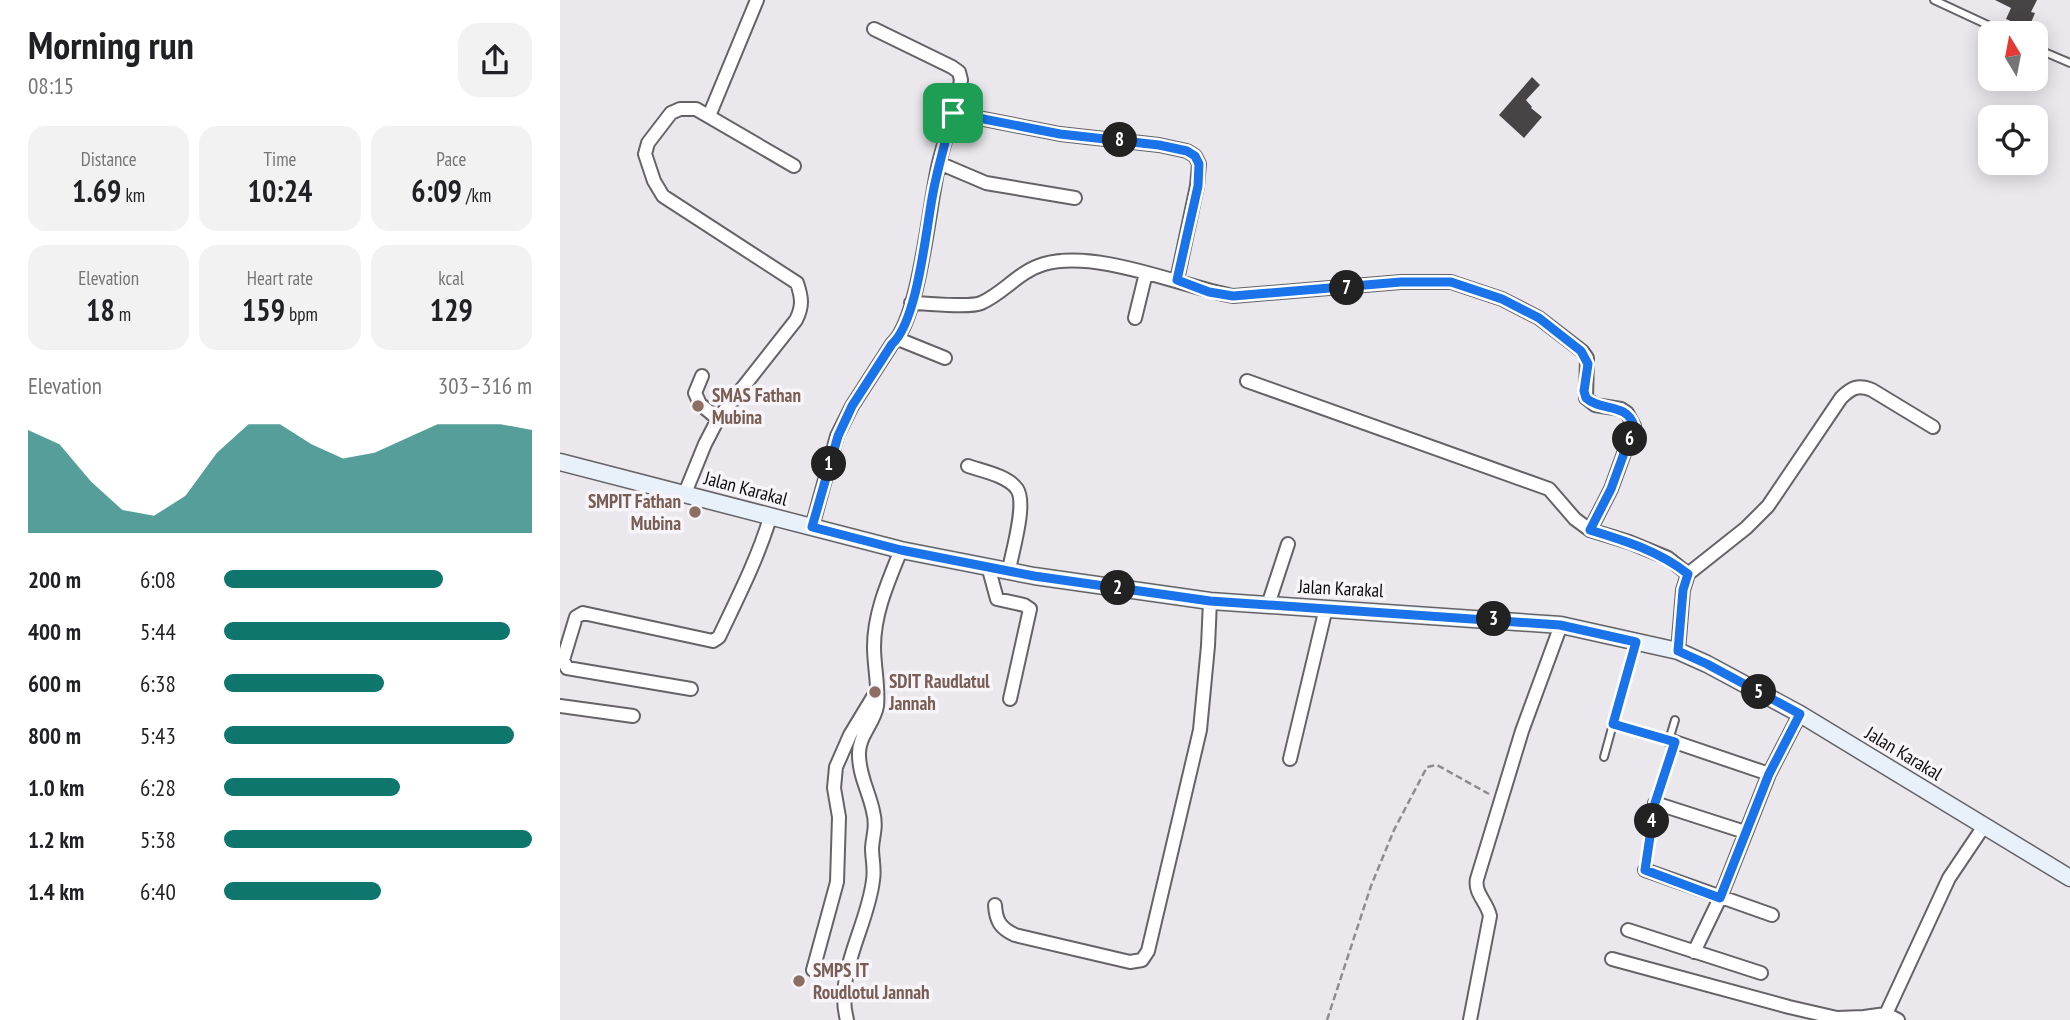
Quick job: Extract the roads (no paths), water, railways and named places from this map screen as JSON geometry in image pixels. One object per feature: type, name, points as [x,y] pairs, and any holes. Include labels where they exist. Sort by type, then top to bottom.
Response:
[{"type":"main road","name":"Jalan Karakal","points":[[560,462],[901,550],[1034,576],[1210,601],[1560,625],[1678,651],[1800,714],[2070,878]]},
{"type":"street","points":[[709,117],[757,0]]},
{"type":"street","points":[[812,527],[838,436],[852,406],[892,344],[898,339],[911,303],[923,258],[939,163],[961,80],[959,72],[874,29]]},
{"type":"street","points":[[685,493],[705,444],[719,419],[796,320],[801,310],[802,297],[797,283],[663,196],[654,181],[645,154],[648,143],[671,113],[688,107],[794,166]]},
{"type":"street","points":[[953,113],[1060,134],[1159,145],[1187,151],[1195,156],[1199,164],[1198,186],[1177,280]]},
{"type":"street","points":[[939,163],[986,183],[1075,198]]},
{"type":"street","points":[[911,303],[976,305],[992,297],[1025,272],[1044,264],[1075,259],[1177,280],[1209,292],[1233,296],[1401,282],[1451,282],[1502,299],[1539,318],[1581,351],[1587,358],[1586,398],[1595,405],[1621,409],[1627,413],[1634,426],[1611,489],[1590,530]]},
{"type":"street","points":[[1136,318],[1146,273]]},
{"type":"street","points":[[898,339],[945,358]]},
{"type":"street","points":[[702,376],[695,393],[696,399],[719,419]]},
{"type":"street","points":[[1247,381],[1549,489],[1575,519],[1590,530],[1668,558],[1688,574]]},
{"type":"street","points":[[1678,651],[1683,590],[1688,574],[1746,528],[1768,506],[1841,398],[1851,388],[1863,386],[1872,390],[1933,426]]},
{"type":"street","points":[[968,466],[1007,481],[1017,490],[1021,502],[1009,570]]},
{"type":"street","points":[[691,689],[567,668],[563,660],[576,617],[583,613],[713,641],[719,637],[750,575],[769,518]]},
{"type":"street","points":[[1268,605],[1288,544]]},
{"type":"street","points":[[846,1020],[845,989],[849,966],[865,919],[874,876],[872,852],[876,823],[860,769],[858,752],[861,739],[873,720],[877,704],[874,646],[877,618],[901,550]]},
{"type":"street","points":[[988,566],[997,599],[1030,609],[1010,699]]},
{"type":"street","points":[[995,905],[996,919],[1002,929],[1015,935],[1130,962],[1142,960],[1148,951],[1200,730],[1210,601]]},
{"type":"street","points":[[1290,760],[1326,608]]},
{"type":"street","points":[[1470,1020],[1490,915],[1476,886],[1522,731],[1560,625]]},
{"type":"street","points":[[813,970],[837,882],[839,817],[834,788],[836,767],[850,735],[876,692]]},
{"type":"street","points":[[560,706],[633,716]]},
{"type":"street","points":[[1694,952],[1720,898],[1769,774],[1800,714]]},
{"type":"street","points":[[1672,741],[1769,774]]},
{"type":"street","points":[[1655,803],[1745,832]]},
{"type":"street","points":[[1612,959],[1837,1019],[1892,1017],[1950,878],[1984,826]]},
{"type":"street","points":[[1645,870],[1772,915]]},
{"type":"street","points":[[1628,930],[1761,973]]},
{"type":"lane","points":[[1934,0],[1979,21]]},
{"type":"lane","points":[[2048,53],[2070,64]]},
{"type":"lane","points":[[1604,757],[1636,642]]},
{"type":"lane","points":[[1613,724],[1672,741],[1675,720]]},
{"type":"place","name":"SMAS Fathan Mubina","points":[[698,406]]},
{"type":"place","name":"SMPIT Fathan Mubina","points":[[695,512]]},
{"type":"place","name":"SDIT Raudlatul Jannah","points":[[875,692]]},
{"type":"place","name":"SMPS IT Roudlotul Jannah","points":[[799,981]]}]
